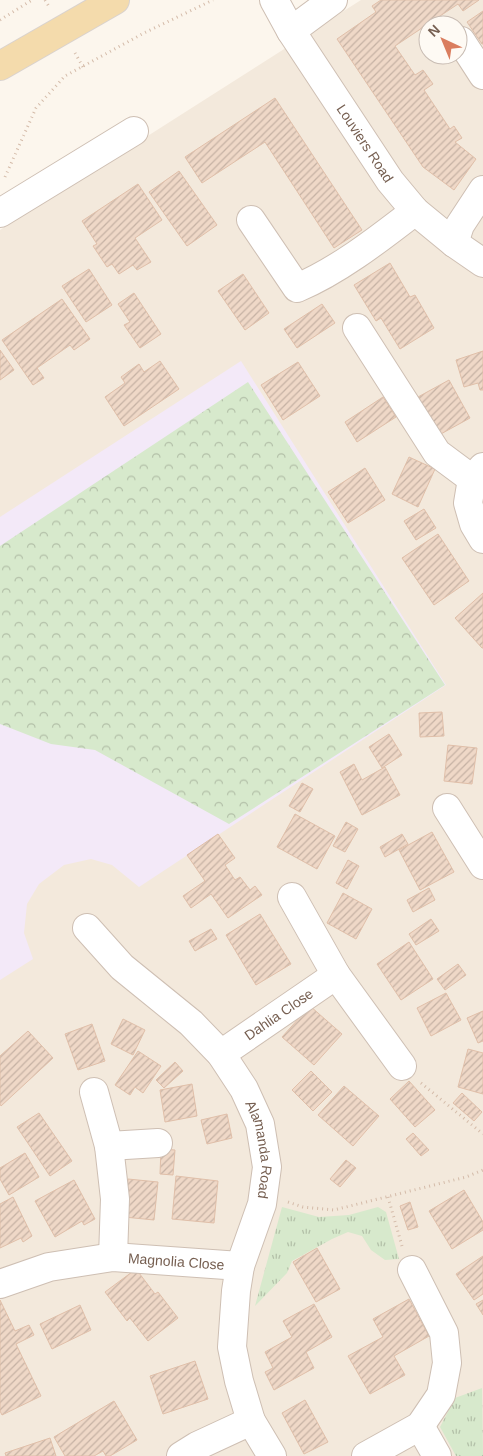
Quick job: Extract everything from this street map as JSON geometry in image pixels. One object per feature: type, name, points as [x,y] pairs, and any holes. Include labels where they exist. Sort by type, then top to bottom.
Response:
[{"type":"main road","points":[[0,66],[115,0]]},
{"type":"street","name":"Louviers Road","points":[[274,0],[291,31],[390,181],[415,211],[454,243],[483,263]]},
{"type":"street","points":[[291,31],[333,0]]},
{"type":"street","points":[[468,52],[483,75]]},
{"type":"street","points":[[0,214],[134,131]]},
{"type":"street","points":[[454,243],[460,225],[483,190]]},
{"type":"street","points":[[251,220],[297,288],[317,280],[415,211]]},
{"type":"street","points":[[357,328],[437,453],[478,473],[468,503],[474,524],[483,539]]},
{"type":"street","points":[[447,808],[483,865]]},
{"type":"street","points":[[292,897],[336,975],[402,1066]]},
{"type":"street","name":"Alamanda Road","points":[[87,928],[122,967],[190,1023],[221,1054],[244,1088],[260,1124],[267,1167],[264,1194],[240,1266],[236,1291],[232,1347],[239,1381],[251,1421],[272,1456]]},
{"type":"street","name":"Dahlia Close","points":[[221,1054],[336,975]]},
{"type":"street","name":"Magnolia Close","points":[[94,1092],[109,1146],[115,1199],[113,1257]]},
{"type":"street","points":[[109,1146],[158,1143]]},
{"type":"street","name":"Magnolia Close","points":[[0,1284],[49,1267],[113,1257],[240,1266]]},
{"type":"street","points":[[366,1456],[420,1426],[441,1394],[447,1363],[444,1333],[412,1270]]},
{"type":"street","points":[[181,1456],[197,1446],[251,1421]]},
{"type":"street","points":[[420,1426],[437,1456]]},
{"type":"path","points":[[0,20],[32,0]]},
{"type":"path","points":[[4,180],[36,108],[66,76],[144,33],[213,0]]},
{"type":"path","points":[[402,1066],[483,1134]]},
{"type":"path","points":[[264,1194],[304,1207],[334,1210],[466,1177],[483,1170]]},
{"type":"path","points":[[388,1197],[399,1239],[412,1270]]},
{"type":"shaded area","points":[[361,0],[483,0],[483,1456],[0,1456],[0,230]]},
{"type":"shaded area","points":[[241,361],[446,685],[139,887],[112,865],[91,859],[64,865],[39,884],[27,904],[24,933],[33,959],[0,980],[0,517]]},
{"type":"green space","points":[[248,382],[445,685],[229,824],[95,750],[51,744],[0,724],[0,546]]},
{"type":"green space","points":[[282,1207],[319,1217],[349,1215],[378,1207],[386,1212],[399,1259],[385,1260],[371,1250],[362,1236],[348,1232],[292,1261],[287,1273],[255,1306]]},
{"type":"green space","points":[[482,1388],[483,1456],[456,1456],[440,1427],[455,1398]]},
{"type":"building","points":[[381,0],[479,0],[463,11],[458,4],[442,15],[418,15],[418,31],[395,46],[415,75],[423,70],[433,84],[424,90],[450,129],[454,126],[462,138],[455,142],[476,159],[454,190],[423,167],[337,39],[376,12],[372,6]]},
{"type":"building","points":[[483,11],[483,44],[468,23],[468,21]]},
{"type":"building","points":[[275,98],[362,230],[334,248],[265,142],[202,183],[185,157]]},
{"type":"building","points":[[179,171],[217,225],[187,246],[149,192]]},
{"type":"building","points":[[138,184],[162,220],[135,238],[151,262],[137,270],[133,265],[119,274],[112,264],[107,267],[93,246],[97,244],[82,221]]},
{"type":"building","points":[[390,263],[410,297],[415,295],[434,328],[400,349],[381,318],[376,321],[354,285]]},
{"type":"building","points":[[89,269],[112,305],[86,322],[62,286]]},
{"type":"building","points":[[243,274],[269,313],[245,330],[218,291]]},
{"type":"building","points":[[134,293],[161,334],[140,348],[124,325],[130,322],[118,304]]},
{"type":"building","points":[[62,299],[90,339],[74,350],[70,345],[37,368],[44,378],[33,385],[2,340]]},
{"type":"building","points":[[322,304],[335,323],[297,348],[284,329]]},
{"type":"building","points":[[0,350],[14,370],[0,380]]},
{"type":"building","points":[[483,351],[483,390],[480,390],[478,383],[464,387],[456,360]]},
{"type":"building","points":[[160,361],[179,389],[124,426],[105,397],[125,383],[121,377],[139,364],[144,372]]},
{"type":"building","points":[[298,362],[320,396],[283,420],[261,385]]},
{"type":"building","points":[[449,380],[470,418],[439,435],[418,397]]},
{"type":"building","points":[[383,397],[396,417],[357,442],[345,422]]},
{"type":"building","points":[[409,457],[435,469],[418,507],[392,494]]},
{"type":"building","points":[[365,468],[385,500],[348,523],[328,492]]},
{"type":"building","points":[[424,509],[436,528],[416,540],[404,521]]},
{"type":"building","points":[[438,534],[469,581],[434,605],[402,558]]},
{"type":"building","points":[[483,593],[483,648],[482,648],[455,618]]},
{"type":"building","points":[[442,712],[444,736],[420,737],[419,713]]},
{"type":"building","points":[[389,734],[402,755],[382,768],[369,747]]},
{"type":"building","points":[[448,745],[477,748],[472,784],[444,781]]},
{"type":"building","points":[[354,764],[362,780],[385,767],[400,795],[362,815],[340,772]]},
{"type":"building","points":[[302,783],[313,789],[300,812],[289,806]]},
{"type":"building","points":[[295,814],[335,836],[317,869],[277,847]]},
{"type":"building","points":[[346,822],[358,829],[345,852],[333,846]]},
{"type":"building","points":[[432,832],[454,872],[420,890],[399,850]]},
{"type":"building","points":[[218,834],[235,858],[225,865],[235,880],[240,877],[250,890],[255,886],[262,895],[228,918],[211,894],[191,908],[183,896],[205,881],[187,855]]},
{"type":"building","points":[[402,834],[408,844],[385,857],[380,847]]},
{"type":"building","points":[[348,860],[359,866],[347,889],[336,883]]},
{"type":"building","points":[[429,888],[435,900],[413,912],[407,900]]},
{"type":"building","points":[[343,893],[372,909],[356,939],[327,923]]},
{"type":"building","points":[[260,914],[291,964],[256,985],[226,935]]},
{"type":"building","points":[[431,919],[439,931],[416,945],[409,934]]},
{"type":"building","points":[[211,929],[217,939],[195,951],[189,941]]},
{"type":"building","points":[[409,942],[433,979],[401,1000],[377,964]]},
{"type":"building","points":[[458,964],[466,975],[445,990],[437,979]]},
{"type":"building","points":[[446,993],[461,1020],[431,1036],[417,1008]]},
{"type":"building","points":[[310,1006],[342,1034],[314,1065],[282,1037]]},
{"type":"building","points":[[483,1011],[483,1041],[478,1043],[467,1018]]},
{"type":"building","points":[[123,1019],[145,1030],[133,1055],[111,1044]]},
{"type":"building","points":[[92,1024],[105,1061],[78,1070],[65,1034]]},
{"type":"building","points":[[28,1031],[53,1058],[1,1106],[0,1056]]},
{"type":"building","points":[[468,1049],[483,1053],[483,1094],[458,1087]]},
{"type":"building","points":[[138,1051],[161,1066],[143,1093],[135,1087],[130,1095],[115,1085]]},
{"type":"building","points":[[175,1062],[183,1071],[164,1088],[156,1080]]},
{"type":"building","points":[[311,1071],[332,1092],[313,1111],[292,1090]]},
{"type":"building","points":[[409,1081],[435,1110],[415,1127],[390,1099]]},
{"type":"building","points":[[192,1084],[197,1116],[165,1122],[160,1090]]},
{"type":"building","points":[[344,1086],[379,1116],[353,1146],[318,1115]]},
{"type":"building","points":[[462,1093],[482,1112],[474,1121],[453,1103]]},
{"type":"building","points":[[39,1113],[72,1161],[50,1176],[17,1127]]},
{"type":"building","points":[[227,1114],[232,1138],[207,1144],[201,1120]]},
{"type":"building","points":[[413,1133],[429,1150],[421,1156],[406,1139]]},
{"type":"building","points":[[161,1149],[175,1150],[173,1175],[160,1174]]},
{"type":"building","points":[[25,1153],[39,1177],[9,1195],[0,1179],[0,1168]]},
{"type":"building","points":[[346,1160],[356,1168],[340,1187],[330,1179]]},
{"type":"building","points":[[176,1176],[218,1181],[214,1223],[172,1219]]},
{"type":"building","points":[[128,1179],[158,1182],[154,1220],[124,1217]]},
{"type":"building","points":[[74,1180],[95,1219],[84,1225],[82,1221],[55,1237],[35,1201]]},
{"type":"building","points":[[464,1190],[483,1222],[483,1230],[452,1249],[429,1211]]},
{"type":"building","points":[[13,1197],[32,1236],[23,1242],[21,1238],[0,1248],[0,1204]]},
{"type":"building","points":[[410,1202],[418,1227],[408,1230],[400,1206]]},
{"type":"building","points":[[317,1248],[340,1289],[316,1302],[293,1262]]},
{"type":"building","points":[[483,1256],[483,1294],[474,1300],[456,1274]]},
{"type":"building","points":[[136,1269],[155,1294],[158,1292],[178,1318],[148,1341],[130,1318],[127,1321],[105,1292]]},
{"type":"building","points":[[409,1299],[429,1336],[394,1356],[405,1375],[370,1394],[348,1356],[383,1337],[373,1319]]},
{"type":"building","points":[[0,1300],[15,1331],[29,1325],[34,1335],[16,1344],[41,1396],[2,1415],[0,1411]]},
{"type":"building","points":[[483,1300],[483,1315],[476,1304]]},
{"type":"building","points":[[314,1304],[332,1337],[306,1352],[314,1368],[274,1390],[265,1372],[273,1368],[265,1352],[292,1337],[283,1321]]},
{"type":"building","points":[[80,1305],[91,1330],[52,1349],[40,1324]]},
{"type":"building","points":[[195,1361],[208,1399],[163,1414],[150,1376]]},
{"type":"building","points":[[305,1400],[328,1442],[304,1454],[282,1413]]},
{"type":"building","points":[[114,1401],[137,1440],[110,1456],[106,1456],[103,1451],[94,1456],[65,1456],[54,1437]]},
{"type":"building","points":[[50,1438],[56,1456],[6,1456],[5,1453]]}]
